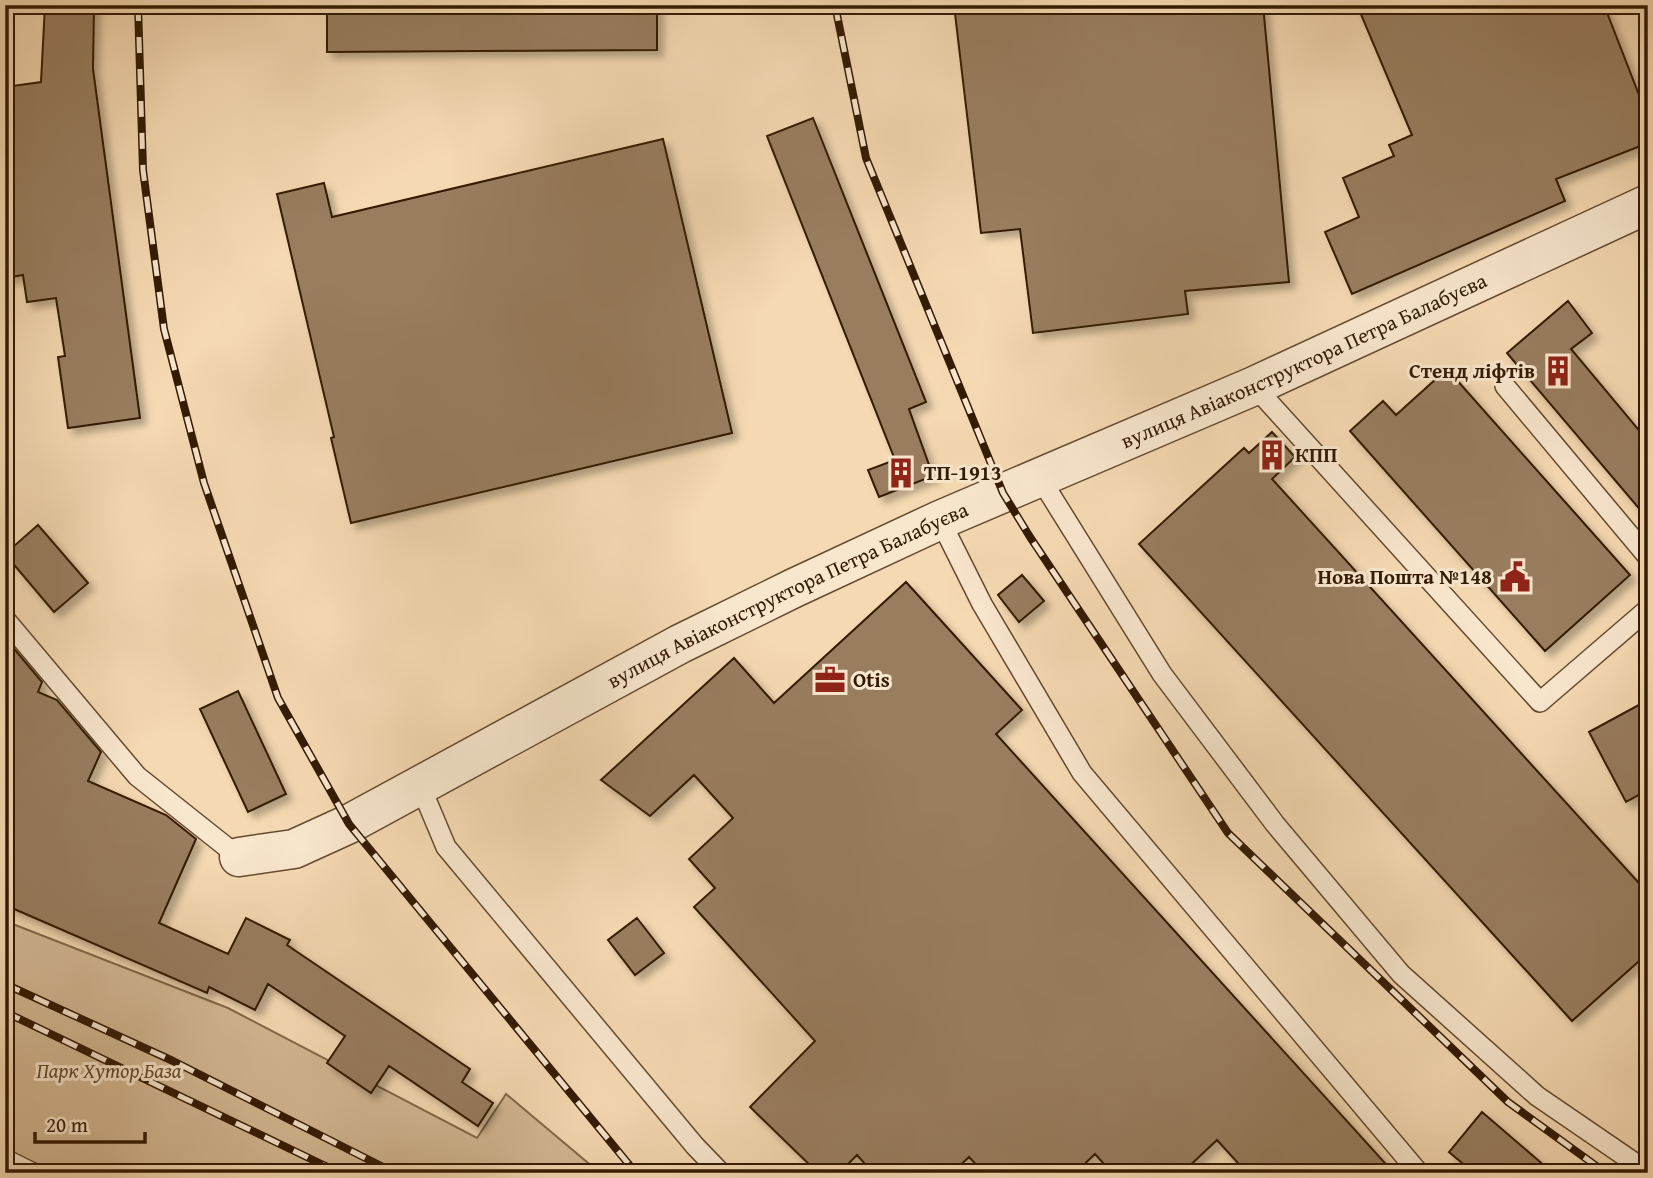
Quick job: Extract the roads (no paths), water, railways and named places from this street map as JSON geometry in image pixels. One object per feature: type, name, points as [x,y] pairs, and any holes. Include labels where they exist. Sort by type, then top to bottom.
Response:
[{"type":"street","name":"вулиця Авіаконструктора Петра Балабуєва","points":[[239,857],[294,849],[420,785],[680,644],[940,520],[1254,386],[1648,204]]},
{"type":"lane","points":[[1254,386],[1541,702],[1648,608]]},
{"type":"lane","points":[[1505,386],[1648,557]]},
{"type":"lane","points":[[1040,478],[1162,674],[1275,824],[1401,974],[1537,1096],[1648,1172]]},
{"type":"lane","points":[[940,520],[982,604],[1082,773],[1419,1173]]},
{"type":"lane","points":[[5,619],[137,776],[239,857]]},
{"type":"lane","points":[[420,785],[446,847],[695,1146],[721,1173]]},
{"type":"lane","points":[[5,1159],[33,1173]]},
{"type":"railway","points":[[138,5],[143,170],[164,329],[204,483],[278,698],[349,824],[636,1173]]},
{"type":"railway","points":[[835,5],[866,158],[1003,493],[1030,537],[1228,833],[1508,1102],[1606,1173]]},
{"type":"railway","points":[[5,984],[173,1061],[395,1173]]},
{"type":"railway","points":[[5,1012],[340,1173]]},
{"type":"place","name":"Стенд ліфтів","points":[[1558,371]]},
{"type":"place","name":"КПП","points":[[1272,455]]},
{"type":"place","name":"ТП-1913","points":[[901,473]]},
{"type":"place","name":"Нова Пошта №148","points":[[1515,577]]},
{"type":"place","name":"Otis","points":[[830,680]]},
{"type":"park label","name":"Парк Хутор База","points":[[109,1071]]}]
